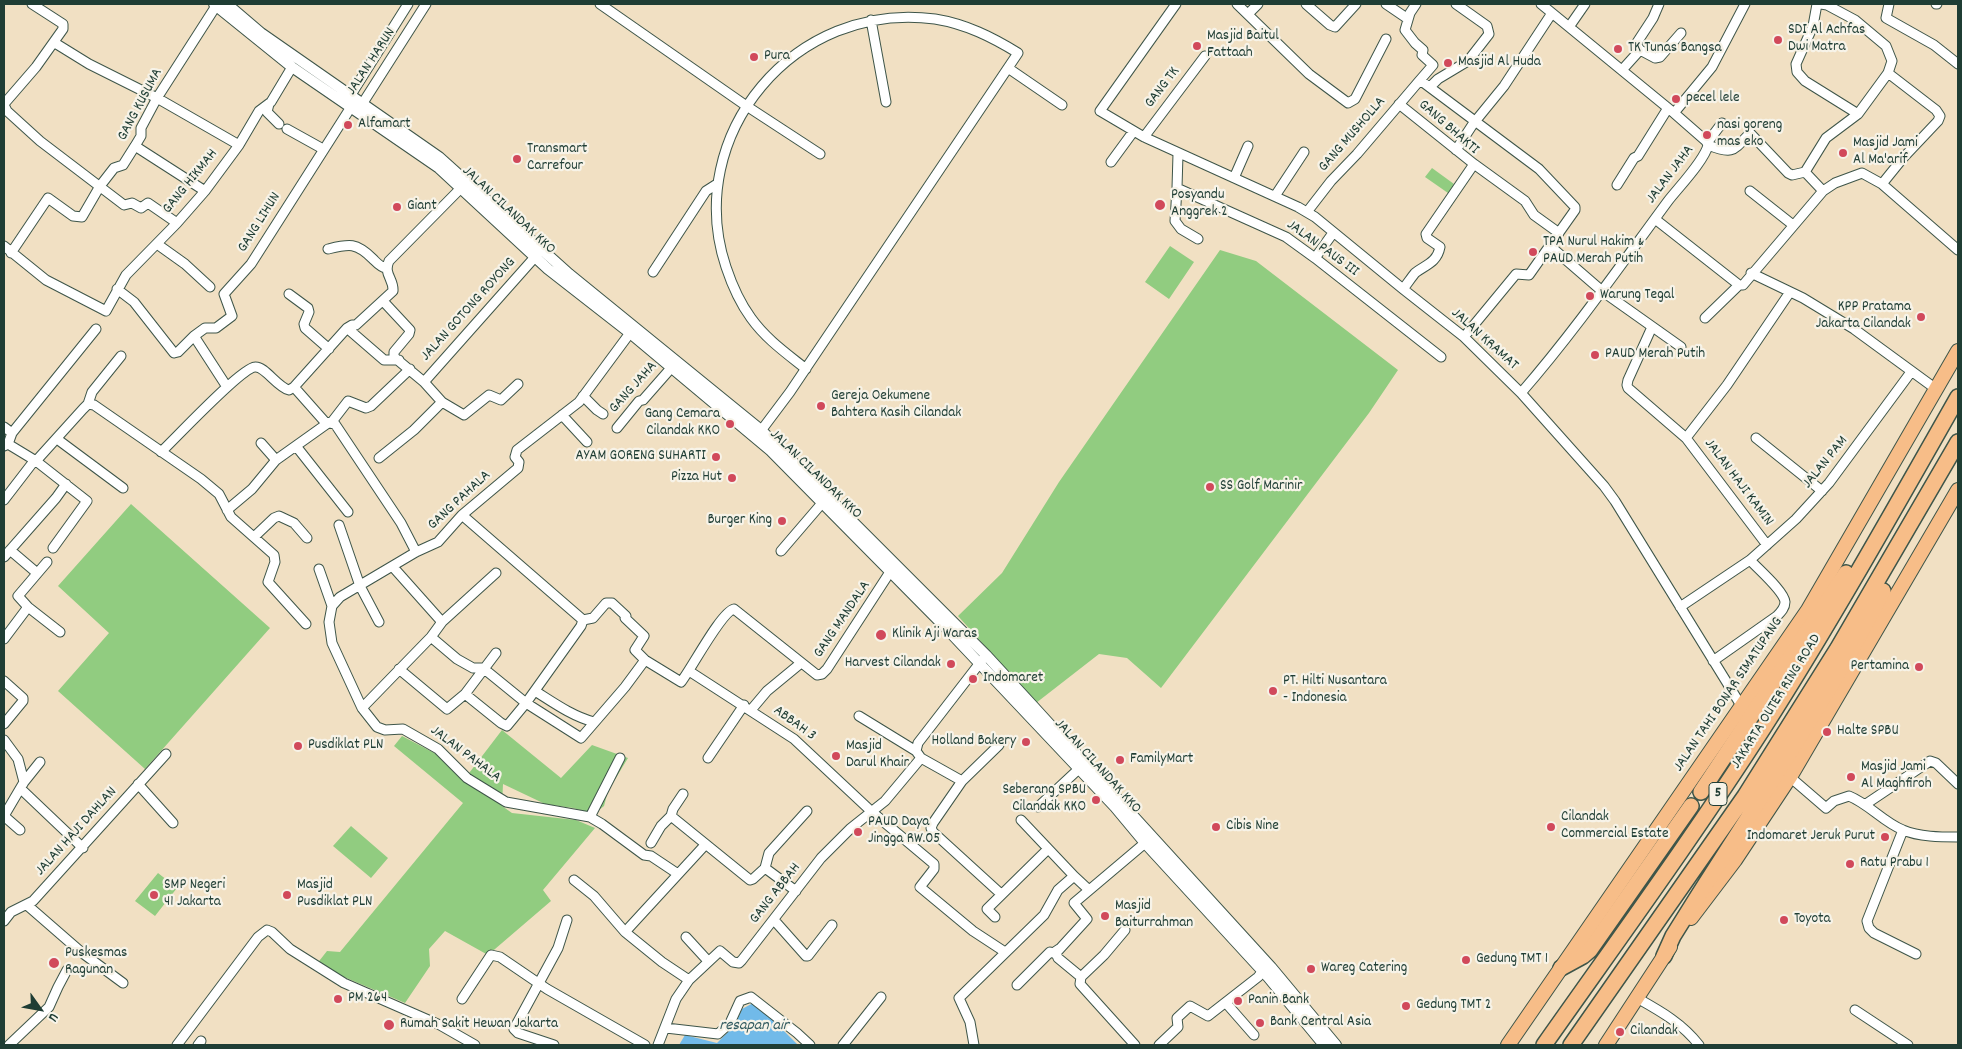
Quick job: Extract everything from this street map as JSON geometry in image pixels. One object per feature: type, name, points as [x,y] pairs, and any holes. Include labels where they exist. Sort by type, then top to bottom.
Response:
[{"type":"highway","name":"JALAN TAHI BONAR SIMATUPANG","points":[[1508,1045],[1808,610],[1958,352]]},
{"type":"highway","name":"JAKARTA OUTER RING ROAD","points":[[1544,1045],[1763,728],[1832,615],[1958,397]]},
{"type":"highway","points":[[1701,792],[1851,565],[1914,461],[1933,441]]},
{"type":"highway","name":"JAKARTA OUTER RING ROAD","points":[[1570,1045],[1745,796],[1838,648],[1958,442]]},
{"type":"highway","points":[[1664,956],[1673,936],[1850,654],[1929,504],[1938,477]]},
{"type":"highway","points":[[1612,1043],[1636,998],[1664,956],[1735,860],[1790,777],[1958,490]]},
{"type":"highway","points":[[1561,968],[1590,950],[1691,806]]},
{"type":"street","points":[[32,4],[63,24],[63,30],[55,43],[5,105],[40,141],[124,205],[132,203],[141,208],[148,203],[177,223]]},
{"type":"street","name":"JALAN CILANDAK KKO","points":[[227,4],[260,33],[439,168],[564,282],[759,434],[890,572],[921,597]]},
{"type":"street","name":"JALAN HARUN","points":[[353,104],[408,4]]},
{"type":"street","name":"JALAN HARUN","points":[[353,104],[426,4]]},
{"type":"street","points":[[600,4],[745,105],[820,154]]},
{"type":"street","name":"JALAN KRAMAT","points":[[1176,4],[1100,111],[1133,132],[1178,154],[1307,212],[1464,337],[1521,393],[1578,456],[1615,501],[1742,707]]},
{"type":"street","points":[[1237,4],[1309,74],[1348,103],[1355,99],[1386,39]]},
{"type":"street","points":[[1248,14],[1258,4]]},
{"type":"street","points":[[1306,4],[1330,25],[1335,27],[1356,4]]},
{"type":"street","points":[[1386,4],[1408,19],[1416,4]]},
{"type":"street","points":[[1430,87],[1438,79],[1468,61],[1489,34],[1487,26],[1456,4]]},
{"type":"street","name":"JALAN JAHA","points":[[1521,393],[1602,291],[1705,154],[1707,144],[1671,110],[1541,4]]},
{"type":"street","points":[[1569,27],[1585,4]]},
{"type":"street","points":[[1659,4],[1653,18],[1636,44],[1640,50],[1655,58],[1660,57],[1681,33]]},
{"type":"street","points":[[1617,185],[1634,158],[1638,156],[1671,110],[1712,67],[1745,4]]},
{"type":"street","points":[[1817,4],[1814,26],[1796,64],[1797,72],[1805,81],[1858,114]]},
{"type":"street","points":[[1722,123],[1707,144],[1724,152],[1734,150],[1750,133],[1792,175],[1805,172],[1826,138],[1858,114],[1888,73],[1892,61],[1886,46],[1855,20],[1825,4]]},
{"type":"street","points":[[1889,4],[1886,18],[1957,60]]},
{"type":"street","name":"JALAN CILANDAK KKO","points":[[215,5],[292,67],[439,157],[569,274],[640,329],[759,434],[982,659],[1336,1045]]},
{"type":"street","name":"GANG KUSUMA","points":[[11,253],[48,198],[73,216],[82,218],[100,186],[114,168],[123,165],[135,146],[141,136],[141,128],[157,98],[215,5]]},
{"type":"street","points":[[1456,150],[1504,86],[1552,13]]},
{"type":"street","points":[[759,434],[806,369],[1018,53],[992,37],[964,26],[934,19],[903,16],[871,20],[834,31],[799,50],[769,75],[745,105],[725,149],[717,184],[717,228],[720,250],[732,285],[751,317],[776,346],[806,369]]},
{"type":"street","name":"GANG MUSHOLLA","points":[[1307,212],[1327,186],[1372,137],[1433,64],[1422,55],[1423,50],[1405,30],[1408,19]]},
{"type":"street","points":[[871,20],[886,102]]},
{"type":"street","points":[[55,43],[89,64],[157,98],[239,145]]},
{"type":"street","points":[[1622,70],[1640,50]]},
{"type":"street","name":"GANG TK","points":[[1144,137],[1205,56]]},
{"type":"street","name":"GANG HIKMAH","points":[[11,253],[58,287],[106,311],[126,275],[177,223],[205,191],[239,145],[258,112],[269,104],[292,67]]},
{"type":"street","points":[[1008,68],[1062,105]]},
{"type":"street","points":[[1882,184],[1903,158],[1938,121],[1940,116],[1936,110],[1888,73]]},
{"type":"street","points":[[1421,80],[1539,169],[1575,207],[1529,275],[1516,274],[1464,337]]},
{"type":"street","points":[[269,104],[267,112],[283,126],[323,149]]},
{"type":"street","name":"GANG LIHUN","points":[[194,336],[205,328],[216,328],[232,316],[224,294],[251,264],[353,104]]},
{"type":"street","name":"GANG BHAKTI","points":[[1399,104],[1474,164],[1426,234],[1427,238],[1440,248],[1439,251],[1428,266],[1416,272],[1402,289]]},
{"type":"street","points":[[1111,162],[1133,132]]},
{"type":"street","points":[[135,146],[205,191]]},
{"type":"street","points":[[1234,178],[1248,146]]},
{"type":"street","points":[[1275,196],[1304,152]]},
{"type":"street","points":[[1178,154],[1175,221],[1181,229],[1198,239]]},
{"type":"street","points":[[1474,164],[1525,201],[1534,215],[1559,233]]},
{"type":"street","points":[[1805,172],[1823,191]]},
{"type":"street","points":[[1705,318],[1739,285],[1743,284],[1823,191],[1835,183],[1862,173],[1882,184],[1958,250]]},
{"type":"street","points":[[653,272],[706,191],[717,184]]},
{"type":"street","points":[[161,452],[227,387],[250,368],[256,366],[261,369],[282,388],[289,390],[294,387],[347,328],[356,325],[393,291],[393,285],[386,273],[389,261],[461,188]]},
{"type":"street","name":"JALAN PAUS III","points":[[1177,188],[1286,237],[1441,357]]},
{"type":"street","points":[[1750,191],[1793,226]]},
{"type":"street","points":[[1655,219],[1739,285]]},
{"type":"street","points":[[1315,258],[1333,233]]},
{"type":"street","points":[[157,244],[185,264],[210,287]]},
{"type":"street","points":[[328,249],[348,244],[362,248],[381,267],[386,268]]},
{"type":"street","points":[[4,246],[11,253]]},
{"type":"street","points":[[1550,246],[1602,291],[1681,347]]},
{"type":"street","name":"JALAN GOTONG ROYONG","points":[[424,382],[535,257]]},
{"type":"street","points":[[1751,273],[1803,298],[1854,329],[1936,389]]},
{"type":"street","points":[[117,289],[134,302],[174,353],[178,352],[194,336],[227,387]]},
{"type":"street","points":[[1686,438],[1727,385],[1790,292]]},
{"type":"street","points":[[289,294],[308,308],[309,312],[304,324],[305,328],[329,349]]},
{"type":"street","name":"JALAN GOTONG ROYONG","points":[[383,301],[410,330],[393,354],[424,382],[442,402],[464,415],[490,395],[501,400],[518,384]]},
{"type":"street","name":"JALAN HAJI KAMIN","points":[[1652,327],[1627,385],[1632,393],[1686,438],[1767,544]]},
{"type":"street","points":[[347,328],[384,360],[399,360]]},
{"type":"street","points":[[53,548],[87,501],[35,461],[6,445],[12,433],[96,329]]},
{"type":"street","name":"GANG PAHALA","points":[[332,606],[340,597],[416,552],[438,542],[462,515],[518,468],[519,462],[515,456],[517,450],[579,402],[630,333]]},
{"type":"street","points":[[4,500],[35,461],[88,404],[92,392],[121,356]]},
{"type":"street","name":"GANG JAHA","points":[[617,428],[639,400],[643,400],[672,367]]},
{"type":"street","points":[[227,510],[252,489],[276,460],[329,423],[348,401],[366,408],[371,406],[410,369]]},
{"type":"street","name":"JALAN PAM","points":[[1680,607],[1750,560],[1822,491],[1856,449],[1911,372]]},
{"type":"street","points":[[294,387],[329,423],[335,424],[401,523],[416,552]]},
{"type":"street","points":[[583,396],[603,414]]},
{"type":"street","points":[[379,458],[414,430],[442,402]]},
{"type":"street","points":[[88,404],[94,405],[201,479],[219,494],[231,517],[274,555],[274,562],[268,582],[306,624]]},
{"type":"street","points":[[562,415],[587,442]]},
{"type":"street","points":[[4,427],[12,433]]},
{"type":"street","points":[[1756,438],[1822,491]]},
{"type":"street","points":[[57,439],[123,488]]},
{"type":"street","points":[[261,443],[276,460]]},
{"type":"street","points":[[296,446],[348,512]]},
{"type":"street","points":[[37,573],[7,554],[66,484]]},
{"type":"street","points":[[781,551],[823,502]]},
{"type":"street","points":[[462,515],[583,620]]},
{"type":"street","points":[[254,537],[274,518],[280,516],[294,523],[307,538]]},
{"type":"street","points":[[339,525],[360,586],[379,622]]},
{"type":"street","points":[[1713,661],[1777,616],[1783,609],[1785,603],[1782,595],[1750,560]]},
{"type":"street","points":[[48,562],[18,596],[28,607],[60,632]]},
{"type":"street","points":[[393,567],[442,622]]},
{"type":"street","points":[[319,569],[332,606],[329,622],[332,643],[362,708],[431,638],[442,622],[496,573]]},
{"type":"street","name":"GANG MANDALA","points":[[689,671],[726,613],[734,609],[817,675],[822,674],[865,614],[890,572]]},
{"type":"street","points":[[583,620],[593,618],[606,603],[612,604],[644,636],[635,650],[645,660],[681,682],[689,671]]},
{"type":"street","points":[[4,639],[28,607]]},
{"type":"street","points":[[464,694],[506,726],[526,704],[581,626],[583,620]]},
{"type":"street","points":[[431,638],[457,659],[473,668],[483,668],[526,704],[581,738],[645,660]]},
{"type":"street","points":[[399,669],[447,709],[464,694],[496,653]]},
{"type":"street","name":"GANG ABBAH","points":[[708,961],[720,951],[733,962],[739,963],[838,839],[885,801],[918,755],[918,743],[982,659]]},
{"type":"street","points":[[708,758],[748,708],[801,663]]},
{"type":"street","name":"ABBAH 3","points":[[689,671],[781,729],[806,748],[872,812],[934,864],[934,869],[920,887],[973,931],[1005,952]]},
{"type":"street","points":[[4,681],[24,698],[4,724]]},
{"type":"street","points":[[535,691],[572,714],[594,722]]},
{"type":"street","name":"JALAN PAHALA","points":[[362,708],[377,727],[385,730],[403,729],[438,749],[466,778],[506,802],[590,817]]},
{"type":"street","points":[[859,716],[962,781]]},
{"type":"street","points":[[4,740],[18,759],[22,785],[83,848]]},
{"type":"street","points":[[999,745],[962,781],[931,828],[933,832],[1001,894]]},
{"type":"street","name":"JALAN HAJI DAHLAN","points":[[4,921],[11,912],[33,901],[83,848],[166,754]]},
{"type":"street","points":[[620,758],[590,817],[644,855],[651,856],[678,874]]},
{"type":"street","points":[[1866,804],[1930,761],[1936,763],[1958,784]]},
{"type":"street","points":[[20,830],[4,816],[22,785],[40,762]]},
{"type":"street","points":[[1038,807],[1082,766]]},
{"type":"street","name":"JALAN CILANDAK KKO","points":[[1082,766],[1145,843],[1255,956]]},
{"type":"street","points":[[1790,777],[1826,808],[1834,801],[1849,796],[1866,804],[1903,830],[1958,837]]},
{"type":"street","points":[[138,784],[174,823]]},
{"type":"street","points":[[651,843],[661,826],[671,816],[673,809],[683,794]]},
{"type":"street","points":[[671,816],[750,880],[765,868],[769,854],[807,811]]},
{"type":"street","points":[[1021,820],[1089,890]]},
{"type":"street","points":[[1903,830],[1867,921],[1869,928],[1874,933],[1916,954]]},
{"type":"street","points":[[1081,977],[1058,958],[1056,953],[1087,919],[1074,903],[1145,843]]},
{"type":"street","points":[[625,932],[705,845]]},
{"type":"street","points":[[995,917],[988,909],[1048,848]]},
{"type":"street","points":[[765,868],[796,891]]},
{"type":"street","points":[[972,1044],[970,1022],[959,998],[1044,915],[1058,890],[1074,876]]},
{"type":"street","points":[[574,880],[594,896],[625,932],[688,980]]},
{"type":"street","points":[[27,905],[81,952],[123,983]]},
{"type":"street","points":[[554,1045],[514,1030],[558,948],[567,920]]},
{"type":"street","points":[[774,920],[806,956],[808,956],[832,925]]},
{"type":"street","points":[[177,1045],[258,937],[267,930],[272,932],[290,949],[344,983],[440,1025],[475,1045]]},
{"type":"street","points":[[1124,930],[1104,955],[1081,977],[1080,984],[1135,1045]]},
{"type":"street","points":[[658,1045],[676,999],[688,980],[708,961],[686,937]]},
{"type":"street","points":[[1017,985],[1050,952],[1053,953],[1060,948]]},
{"type":"street","points":[[462,998],[491,955],[500,956],[538,984],[646,1045]]},
{"type":"street","points":[[1159,1045],[1178,1027],[1177,1018],[1190,1006],[1208,1016],[1267,969]]},
{"type":"street","points":[[8,1045],[50,1007],[58,987],[68,970]]},
{"type":"street","name":"JALAN CILANDAK KKO","points":[[1286,992],[1324,1045]]},
{"type":"street","points":[[666,1028],[718,1034],[730,1024],[740,1001],[751,996],[810,1045]]},
{"type":"street","points":[[843,1045],[881,997]]},
{"type":"street","points":[[1636,998],[1659,1010],[1685,1028],[1699,1045]]},
{"type":"street","points":[[1226,1003],[1254,1035]]},
{"type":"street","points":[[1855,1010],[1908,1045]]},
{"type":"green space","points":[[1432,168],[1454,184],[1448,193],[1425,177]]},
{"type":"green space","points":[[1170,246],[1194,262],[1169,299],[1145,282]]},
{"type":"green space","points":[[1220,250],[1256,261],[1398,370],[1369,413],[1161,688],[1127,658],[1099,654],[1036,703],[958,616],[1002,573],[1059,482]]},
{"type":"green space","points":[[131,504],[270,628],[145,769],[58,691],[109,633],[58,586]]},
{"type":"green space","points":[[502,730],[561,778],[592,745],[628,758],[608,791],[604,806],[594,814],[573,808],[545,804],[503,784],[502,806],[512,813],[576,820],[595,828],[543,890],[551,901],[488,955],[445,931],[429,949],[430,966],[405,1003],[316,965],[327,951],[340,952],[463,803],[394,746],[402,736],[440,756],[463,781]]},
{"type":"green space","points":[[351,826],[388,858],[371,878],[333,846]]},
{"type":"green space","points":[[158,873],[177,888],[155,916],[135,901]]},
{"type":"water","name":"resapan air","points":[[755,1002],[798,1045],[679,1045],[685,1035],[717,1043],[735,1025],[742,1009]]},
{"type":"place","name":"SDI Al Achfas Dwi Matra","points":[[1778,40]]},
{"type":"place","name":"Masjid Baitul Fattaah","points":[[1197,46]]},
{"type":"place","name":"TK Tunas Bangsa","points":[[1618,49]]},
{"type":"place","name":"Pura","points":[[754,57]]},
{"type":"place","name":"Masjid Al Huda","points":[[1448,63]]},
{"type":"place","name":"pecel lele","points":[[1676,99]]},
{"type":"place","name":"Alfamart","points":[[348,125]]},
{"type":"place","name":"nasi goreng mas eko","points":[[1707,135]]},
{"type":"place","name":"Masjid Jami Al Ma'arif","points":[[1843,153]]},
{"type":"place","name":"Transmart Carrefour","points":[[517,159]]},
{"type":"place","name":"Posyandu Anggrek 2","points":[[1160,205]]},
{"type":"place","name":"Giant","points":[[397,207]]},
{"type":"place","name":"TPA Nurul Hakim & PAUD Merah Putih","points":[[1533,252]]},
{"type":"place","name":"Warung Tegal","points":[[1590,296]]},
{"type":"place","name":"KPP Pratama Jakarta Cilandak","points":[[1921,317]]},
{"type":"place","name":"PAUD Merah Putih","points":[[1595,355]]},
{"type":"place","name":"Gereja Oekumene Bahtera Kasih Cilandak","points":[[821,406]]},
{"type":"place","name":"Gang Cemara Cilandak KKO","points":[[730,424]]},
{"type":"place","name":"AYAM GORENG SUHARTI","points":[[716,457]]},
{"type":"place","name":"Pizza Hut","points":[[732,478]]},
{"type":"place","name":"SS Golf Marinir","points":[[1210,487]]},
{"type":"place","name":"Burger King","points":[[782,521]]},
{"type":"place","name":"Klinik Aji Waras","points":[[881,635]]},
{"type":"place","name":"Harvest Cilandak","points":[[951,664]]},
{"type":"place","name":"Pertamina","points":[[1919,667]]},
{"type":"place","name":"Indomaret","points":[[973,679]]},
{"type":"place","name":"PT. Hilti Nusantara - Indonesia","points":[[1273,691]]},
{"type":"place","name":"Halte SPBU","points":[[1827,732]]},
{"type":"place","name":"Holland Bakery","points":[[1026,742]]},
{"type":"place","name":"Pusdiklat PLN","points":[[298,746]]},
{"type":"place","name":"Masjid Darul Khair","points":[[836,756]]},
{"type":"place","name":"FamilyMart","points":[[1120,760]]},
{"type":"place","name":"Masjid Jami Al Maghfiroh","points":[[1851,777]]},
{"type":"place","name":"Seberang SPBU Cilandak KKO","points":[[1096,800]]},
{"type":"place","name":"Cibis Nine","points":[[1216,827]]},
{"type":"place","name":"Cilandak Commercial Estate","points":[[1551,827]]},
{"type":"place","name":"PAUD Daya Jingga RW.05","points":[[858,832]]},
{"type":"place","name":"Indomaret Jeruk Purut","points":[[1885,837]]},
{"type":"place","name":"Ratu Prabu 1","points":[[1850,864]]},
{"type":"place","name":"SMP Negeri 41 Jakarta","points":[[154,895]]},
{"type":"place","name":"Masjid Pusdiklat PLN","points":[[287,895]]},
{"type":"place","name":"Masjid Baiturrahman","points":[[1105,916]]},
{"type":"place","name":"Toyota","points":[[1784,920]]},
{"type":"place","name":"Gedung TMT 1","points":[[1466,960]]},
{"type":"place","name":"Puskesmas Ragunan","points":[[54,963]]},
{"type":"place","name":"Wareg Catering","points":[[1311,969]]},
{"type":"place","name":"PM 264","points":[[338,999]]},
{"type":"place","name":"Panin Bank","points":[[1238,1001]]},
{"type":"place","name":"Gedung TMT 2","points":[[1406,1006]]},
{"type":"place","name":"Bank Central Asia","points":[[1260,1023]]},
{"type":"place","name":"Rumah Sakit Hewan Jakarta","points":[[389,1025]]},
{"type":"place","name":"Cilandak","points":[[1620,1032]]}]
